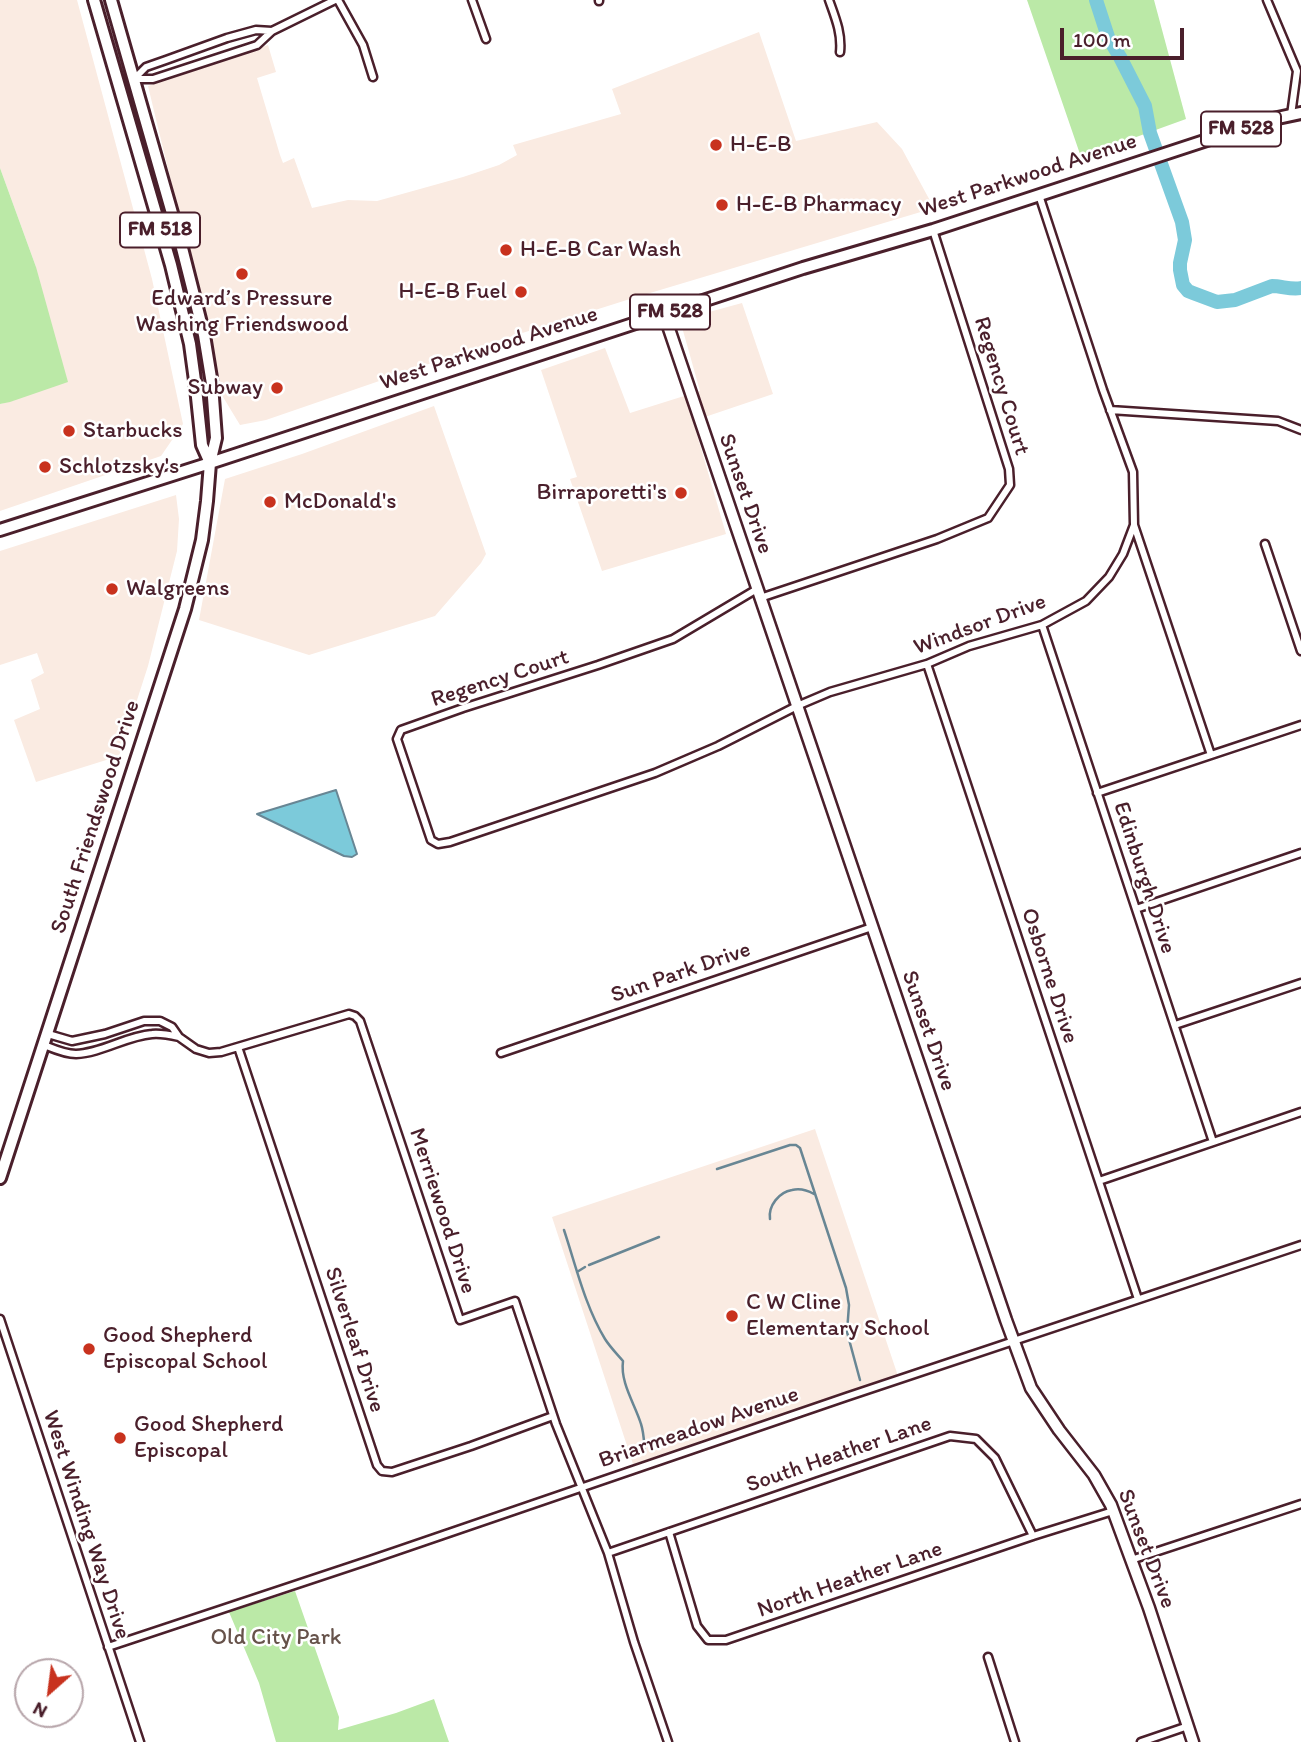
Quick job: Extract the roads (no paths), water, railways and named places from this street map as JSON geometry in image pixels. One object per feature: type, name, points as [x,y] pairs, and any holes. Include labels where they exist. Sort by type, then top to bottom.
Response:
[{"type":"main road","name":"South Friendswood Drive","points":[[94,0],[173,274],[190,344],[202,445],[210,463]]},
{"type":"main road","name":"South Friendswood Drive","points":[[0,1178],[185,610],[202,540],[210,463],[216,438],[212,384],[204,335],[111,0]]},
{"type":"main road","name":"West Parkwood Avenue","points":[[210,463],[803,268],[933,230],[1268,120],[1296,114]]},
{"type":"main road","name":"FM 528","points":[[0,530],[210,463]]},
{"type":"street","points":[[134,79],[153,79],[257,45],[272,30],[337,0],[363,45],[373,76]]},
{"type":"street","points":[[472,0],[485,39]]},
{"type":"street","points":[[829,0],[839,31],[840,52]]},
{"type":"street","points":[[1267,0],[1299,70],[1296,114]]},
{"type":"street","points":[[134,79],[146,67],[227,38],[256,30],[272,30]]},
{"type":"street","name":"Windsor Drive","points":[[477,833],[655,773],[830,692],[927,664],[969,646],[1042,625],[1086,601],[1109,577],[1124,554],[1134,525],[1133,472],[1039,195]]},
{"type":"street","name":"Regency Court","points":[[477,833],[438,844],[431,840],[397,739],[401,730],[673,639],[759,594],[937,539],[988,518],[1010,485],[1009,469],[933,230]]},
{"type":"street","name":"Sunset Drive","points":[[664,314],[1013,1341],[1031,1388],[1094,1475],[1113,1511],[1149,1608],[1193,1742]]},
{"type":"street","points":[[1110,410],[1278,421],[1301,430]]},
{"type":"street","points":[[1134,525],[1211,755]]},
{"type":"street","points":[[1265,544],[1301,651]]},
{"type":"street","name":"Edinburgh Drive","points":[[1042,625],[1213,1142]]},
{"type":"street","name":"Osborne Drive","points":[[927,664],[1138,1299]]},
{"type":"street","points":[[1097,793],[1301,725]]},
{"type":"street","points":[[1136,909],[1301,853]]},
{"type":"street","name":"Sun Park Drive","points":[[501,1053],[872,927]]},
{"type":"street","points":[[1175,1025],[1301,983]]},
{"type":"street","name":"Merriewood Drive","points":[[238,1047],[343,1015],[355,1016],[360,1021],[460,1320],[515,1301],[553,1416],[608,1553],[634,1642],[668,1742]]},
{"type":"street","points":[[48,1034],[72,1041],[144,1021],[160,1021],[172,1027],[179,1037],[196,1049],[209,1053],[238,1047]]},
{"type":"street","points":[[105,1034],[109,1046]]},
{"type":"street","points":[[44,1045],[75,1054],[149,1034],[179,1037]]},
{"type":"street","name":"Silverleaf Drive","points":[[238,1047],[377,1465],[382,1471],[392,1472],[553,1416]]},
{"type":"street","points":[[1099,1181],[1301,1112]]},
{"type":"street","name":"Briarmeadow Avenue","points":[[108,1647],[1301,1245]]},
{"type":"street","name":"West Winding Way Drive","points":[[0,1319],[140,1742]]},
{"type":"street","name":"South Heather Lane","points":[[608,1553],[950,1436],[976,1440],[995,1458],[1033,1536]]},
{"type":"street","points":[[1131,1560],[1301,1504]]},
{"type":"street","name":"North Heather Lane","points":[[670,1532],[696,1626],[708,1640],[726,1640],[1113,1511]]},
{"type":"street","points":[[988,1657],[1015,1742]]},
{"type":"street","points":[[1141,1742],[1188,1726]]},
{"type":"water","points":[[336,790],[357,854],[352,857],[344,856],[257,814]]},
{"type":"waterway","points":[[1096,0],[1108,37],[1145,106],[1150,133],[1182,222],[1185,240],[1180,270],[1183,285],[1188,291],[1217,302],[1235,300],[1272,286],[1301,288]]},
{"type":"waterway","points":[[717,1169],[790,1145],[800,1148],[846,1288],[849,1305],[847,1332],[860,1380]]},
{"type":"waterway","points":[[770,1219],[773,1205],[787,1191],[798,1189],[814,1194]]},
{"type":"waterway","points":[[564,1230],[592,1313],[605,1339],[623,1361],[624,1377],[642,1427],[645,1452]]},
{"type":"waterway","points":[[589,1265],[659,1237]]},
{"type":"waterway","points":[[577,1272],[585,1267]]},
{"type":"place","name":"H-E-B","points":[[716,145]]},
{"type":"place","name":"H-E-B Pharmacy","points":[[722,205]]},
{"type":"place","name":"H-E-B Car Wash","points":[[506,250]]},
{"type":"place","name":"Edward’s Pressure Washing Friendswood","points":[[242,274]]},
{"type":"place","name":"H-E-B Fuel","points":[[521,292]]},
{"type":"place","name":"Subway","points":[[277,388]]},
{"type":"place","name":"Starbucks","points":[[69,431]]},
{"type":"place","name":"Schlotzsky's","points":[[45,467]]},
{"type":"place","name":"Birraporetti's","points":[[681,493]]},
{"type":"place","name":"McDonald's","points":[[270,502]]},
{"type":"place","name":"Walgreens","points":[[112,589]]},
{"type":"place","name":"C W Cline Elementary School","points":[[732,1316]]},
{"type":"place","name":"Good Shepherd Episcopal School","points":[[89,1349]]},
{"type":"place","name":"Good Shepherd Episcopal","points":[[120,1438]]},
{"type":"park label","name":"Old City Park","points":[[276,1638]]}]
